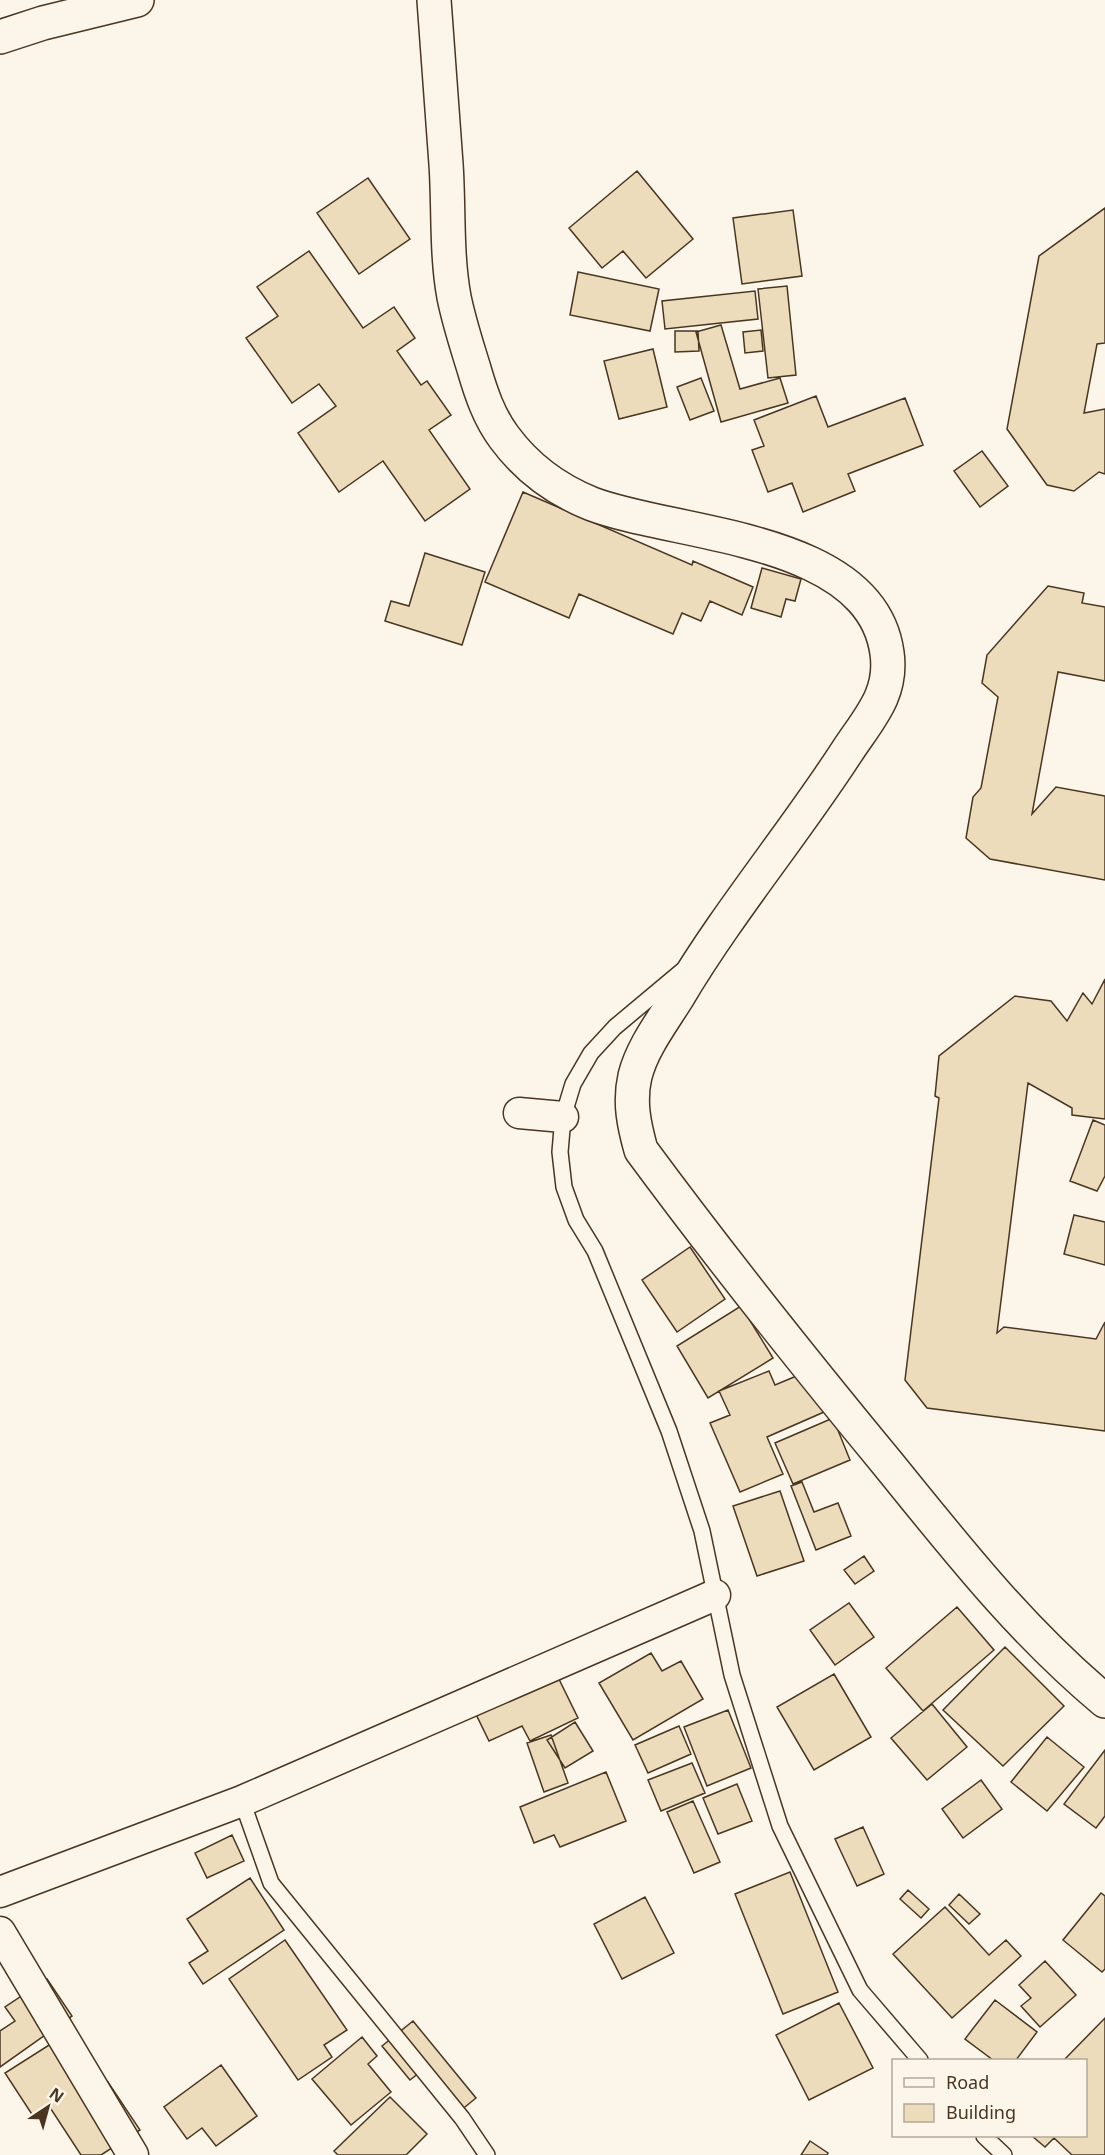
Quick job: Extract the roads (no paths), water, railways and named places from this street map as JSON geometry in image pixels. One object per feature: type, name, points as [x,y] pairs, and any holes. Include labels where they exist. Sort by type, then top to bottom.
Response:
[{"type":"main road","points":[[0,37],[43,23],[137,0]]},
{"type":"main road","points":[[434,0],[454,295],[484,402],[502,435],[528,465],[551,483],[594,505],[747,541],[786,552],[822,569],[855,592],[870,609],[887,649],[888,671],[885,693],[819,794],[703,954],[644,1052],[635,1076],[633,1109],[641,1150],[840,1406],[1001,1602],[1065,1668],[1105,1701]]},
{"type":"street","points":[[519,1113],[563,1117]]},
{"type":"street","points":[[0,1892],[242,1801],[715,1595]]},
{"type":"street","points":[[0,1932],[133,2155]]},
{"type":"lane","points":[[703,954],[615,1027],[591,1053],[573,1084],[563,1117],[560,1152],[564,1187],[576,1220],[595,1251],[669,1431],[702,1531],[732,1675],[780,1826],[860,1990],[918,2059]]},
{"type":"lane","points":[[242,1801],[271,1882],[462,2118],[487,2155]]},
{"type":"lane","points":[[985,2137],[1004,2155]]}]
